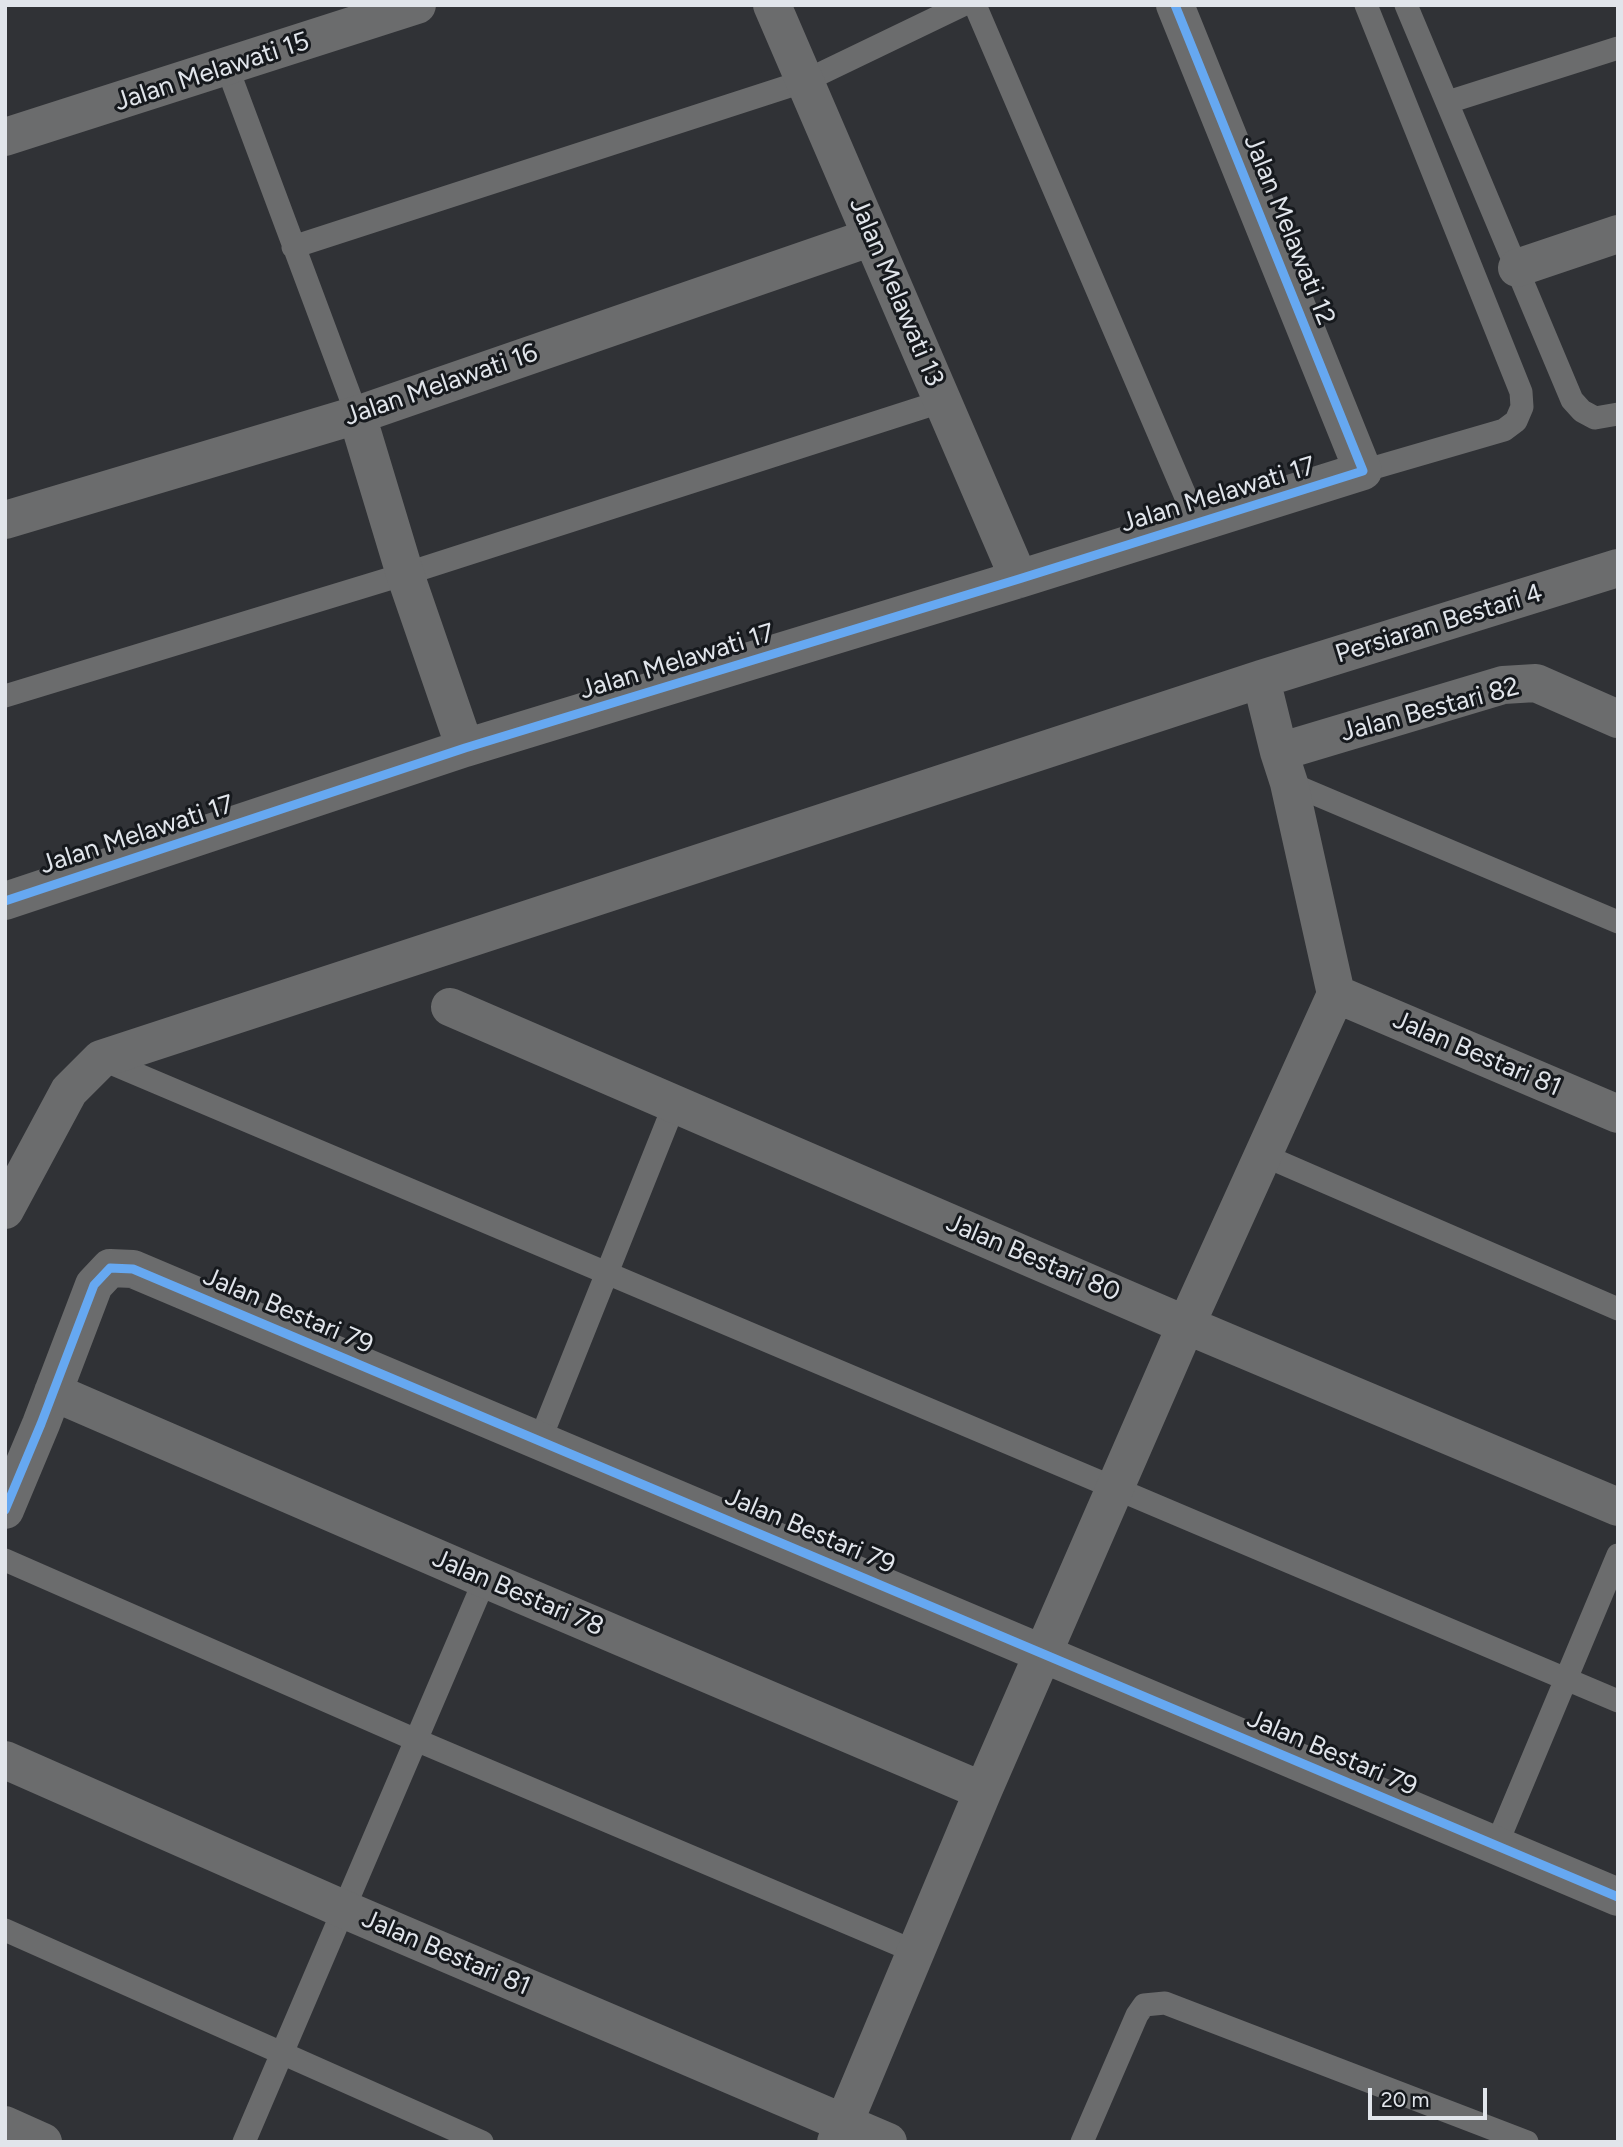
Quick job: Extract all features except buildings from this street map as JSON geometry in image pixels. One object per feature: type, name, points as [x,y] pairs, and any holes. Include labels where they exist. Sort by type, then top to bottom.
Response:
[{"type":"street","name":"Jalan Melawati 13","points":[[772,5],[1019,579]]},
{"type":"street","name":"Jalan Melawati 12","points":[[1175,5],[1363,471]]},
{"type":"street","name":"Jalan Melawati 15","points":[[5,137],[227,67],[401,8]]},
{"type":"street","points":[[1517,268],[1618,234]]},
{"type":"street","name":"Jalan Melawati 16","points":[[5,520],[356,415],[872,237]]},
{"type":"street","points":[[356,415],[405,575],[465,748]]},
{"type":"street","name":"Jalan Melawati 17","points":[[5,901],[465,748],[1363,471]]},
{"type":"street","name":"Persiaran Bestari 4","points":[[101,1059],[1261,679],[1618,568]]},
{"type":"street","points":[[840,2132],[1043,1653],[1186,1325],[1336,994],[1261,679]]},
{"type":"street","name":"Jalan Bestari 82","points":[[1284,768],[1503,685],[1536,683],[1618,719]]},
{"type":"street","name":"Jalan Bestari 81","points":[[1336,994],[1618,1114]]},
{"type":"street","name":"Jalan Bestari 80","points":[[450,1007],[1186,1325],[1618,1507]]},
{"type":"street","points":[[5,1210],[69,1091],[101,1059]]},
{"type":"street","name":"Jalan Bestari 79","points":[[5,1510],[94,1285],[110,1268],[133,1269],[1618,1898]]},
{"type":"street","name":"Jalan Bestari 78","points":[[53,1392],[983,1791]]},
{"type":"street","name":"Jalan Bestari 81","points":[[5,1760],[840,2132],[888,2142]]},
{"type":"street","points":[[5,2125],[43,2142]]},
{"type":"lane","points":[[293,247],[805,81],[963,5]]},
{"type":"lane","points":[[975,5],[1197,523]]},
{"type":"lane","points":[[1363,471],[1504,430],[1516,421],[1522,407],[1521,392],[1366,5]]},
{"type":"lane","points":[[1406,5],[1572,400],[1582,411],[1595,418],[1618,414]]},
{"type":"lane","points":[[1448,102],[1618,48]]},
{"type":"lane","points":[[227,67],[356,415]]},
{"type":"lane","points":[[5,696],[405,575],[943,401]]},
{"type":"lane","points":[[1284,768],[1618,922]]},
{"type":"lane","points":[[101,1059],[1618,1701]]},
{"type":"lane","points":[[540,1440],[675,1103]]},
{"type":"lane","points":[[1263,1154],[1618,1309]]},
{"type":"lane","points":[[1496,1846],[1618,1555]]},
{"type":"lane","points":[[5,1560],[416,1740],[916,1952]]},
{"type":"lane","points":[[244,2142],[485,1579]]},
{"type":"lane","points":[[5,1930],[482,2142]]},
{"type":"lane","points":[[1082,2142],[1137,2015],[1144,2005],[1165,2003],[1527,2142]]},
{"type":"cycle path","points":[[5,901],[465,748],[1363,471],[1175,5]]},
{"type":"cycle path","points":[[5,1510],[94,1285],[110,1268],[133,1269],[1618,1897]]}]
